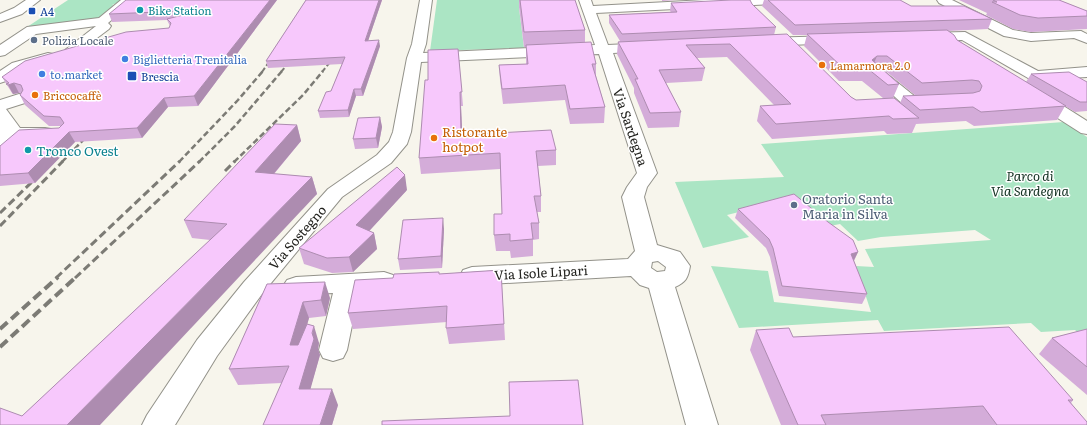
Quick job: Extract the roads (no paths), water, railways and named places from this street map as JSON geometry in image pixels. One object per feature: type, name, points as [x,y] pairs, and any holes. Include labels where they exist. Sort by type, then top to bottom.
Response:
[{"type":"street","points":[[0,12],[12,6],[18,0]]},
{"type":"street","points":[[0,18],[18,11],[34,0]]},
{"type":"street","points":[[0,52],[32,30],[103,21],[129,0]]},
{"type":"street","name":"Via Sostegno","points":[[415,54],[409,35],[417,0]]},
{"type":"street","name":"Via Sostegno","points":[[158,425],[207,348],[253,288],[335,193],[384,159],[398,144],[402,132],[426,0]]},
{"type":"street","points":[[586,5],[773,0]]},
{"type":"street","points":[[943,0],[1009,34],[1031,37],[1076,34],[1087,40]]},
{"type":"street","name":"Via Sardegna","points":[[586,5],[604,49],[647,173],[637,187],[633,197],[643,260]]},
{"type":"street","points":[[76,52],[88,37],[104,26]]},
{"type":"street","points":[[775,29],[802,56]]},
{"type":"street","points":[[1053,36],[1087,52]]},
{"type":"street","points":[[55,38],[88,37]]},
{"type":"street","points":[[907,38],[938,37],[961,42],[1034,75]]},
{"type":"street","points":[[747,43],[851,40]]},
{"type":"street","points":[[0,78],[17,66],[76,52],[108,41]]},
{"type":"street","points":[[415,54],[659,47]]},
{"type":"street","points":[[1004,77],[1087,72]]},
{"type":"street","points":[[877,73],[920,102],[890,104]]},
{"type":"street","points":[[1023,89],[1087,129]]},
{"type":"street","points":[[0,106],[19,99]]},
{"type":"street","points":[[0,112],[12,130],[3,136]]},
{"type":"street","points":[[3,136],[59,132]]},
{"type":"street","points":[[643,260],[663,254],[675,261],[678,266],[676,276],[667,281],[660,281],[702,425]]},
{"type":"street","name":"Via Isole Lipari","points":[[452,277],[643,260]]},
{"type":"street","points":[[253,288],[404,280]]},
{"type":"street","points":[[333,350],[348,283]]},
{"type":"railway","points":[[262,72],[274,55]]},
{"type":"railway","points":[[322,72],[335,56]]},
{"type":"railway","points":[[281,72],[293,58]]},
{"type":"railway","points":[[180,161],[238,100],[263,71]]},
{"type":"railway","points":[[200,161],[235,126],[282,71]]},
{"type":"railway","points":[[234,162],[303,95],[323,71]]},
{"type":"railway","points":[[62,162],[89,134]]},
{"type":"railway","points":[[0,226],[63,161]]},
{"type":"railway","points":[[56,278],[180,161]]},
{"type":"railway","points":[[75,278],[200,161]]},
{"type":"railway","points":[[225,171],[234,162]]},
{"type":"railway","points":[[0,213],[37,177]]},
{"type":"railway","points":[[0,329],[58,277]]},
{"type":"railway","points":[[0,347],[76,277]]},
{"type":"place","name":"Bike Station","points":[[140,10]]},
{"type":"place","name":"A4","points":[[32,11]]},
{"type":"place","name":"Polizia Locale","points":[[34,40]]},
{"type":"place","name":"Biglietteria Trenitalia","points":[[125,59]]},
{"type":"place","name":"Lamarmora 2.0","points":[[822,65]]},
{"type":"place","name":"to.market","points":[[42,74]]},
{"type":"place","name":"Brescia","points":[[132,76]]},
{"type":"place","name":"Briccocaffè","points":[[35,95]]},
{"type":"place","name":"Ristorante hotpot","points":[[434,138]]},
{"type":"place","name":"Tronco Ovest","points":[[28,150]]},
{"type":"place","name":"Oratorio Santa Maria in Silva","points":[[794,205]]},
{"type":"park label","name":"Parco di Via Sardegna","points":[[1030,182]]}]
